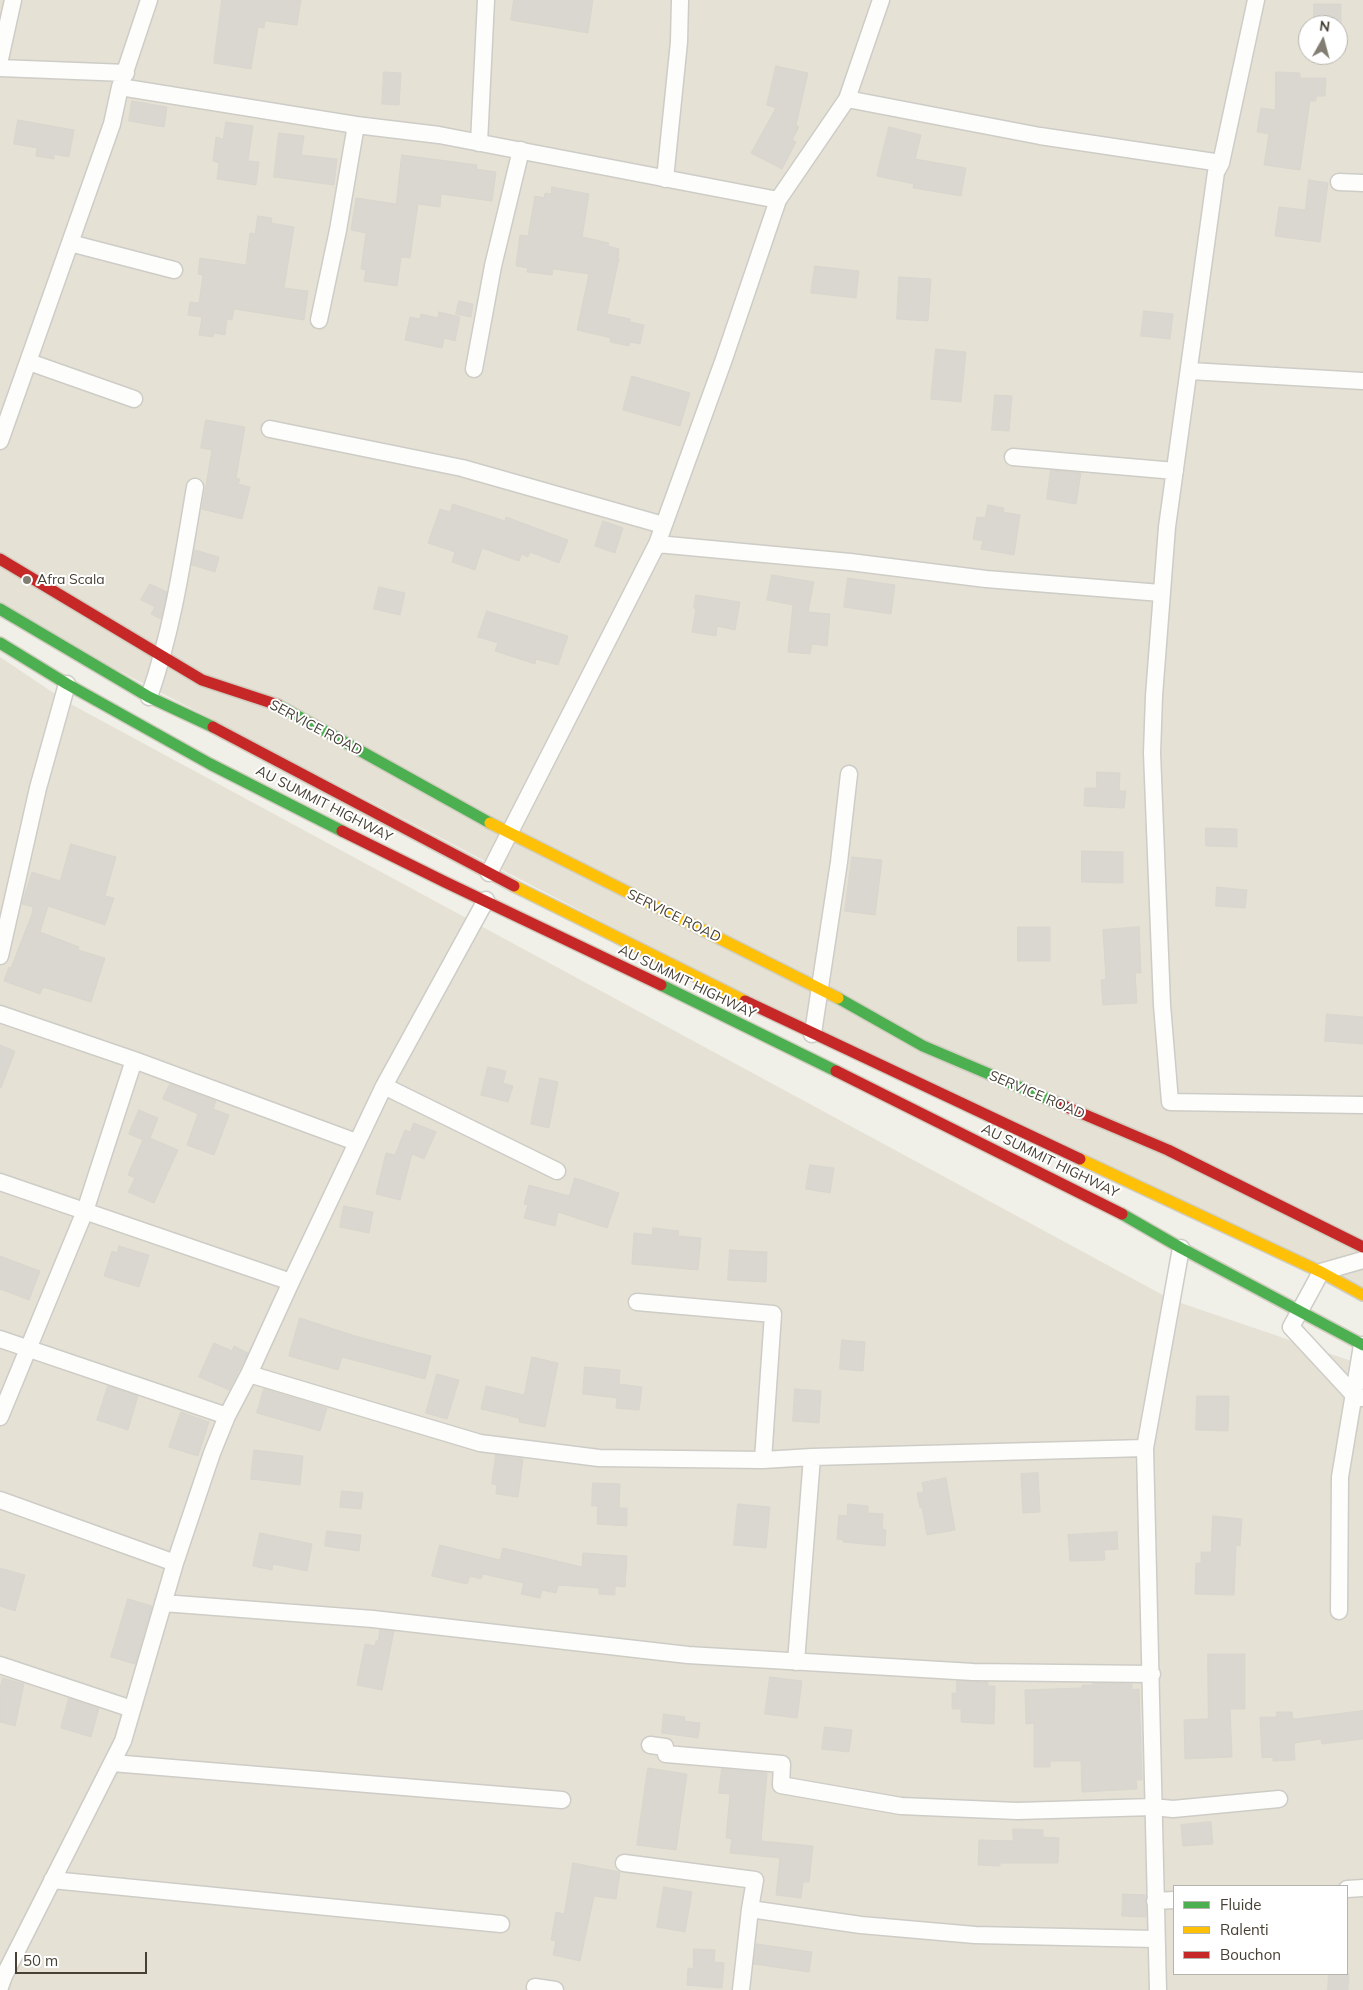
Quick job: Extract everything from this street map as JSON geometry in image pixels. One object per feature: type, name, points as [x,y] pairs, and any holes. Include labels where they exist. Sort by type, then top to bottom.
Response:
[{"type":"main road","name":"SERVICE ROAD","points":[[0,559],[162,658],[202,680],[280,706],[510,834],[820,988],[922,1046],[1168,1150],[1363,1247]]},
{"type":"main road","name":"AU SUMMIT HIGHWAY","points":[[0,609],[44,633],[149,697],[201,720],[489,873],[812,1034],[1321,1272],[1363,1295]]},
{"type":"main road","name":"AU SUMMIT HIGHWAY","points":[[0,643],[67,684],[210,764],[445,882],[684,996],[1109,1206],[1181,1248],[1363,1345]]},
{"type":"street","points":[[0,59],[13,0]]},
{"type":"street","points":[[0,441],[112,124],[123,80],[149,0]]},
{"type":"street","points":[[479,143],[486,0]]},
{"type":"street","points":[[665,179],[679,42],[680,0]]},
{"type":"street","points":[[489,873],[658,544],[663,525],[724,359],[778,200],[847,99],[881,0]]},
{"type":"street","points":[[1256,0],[1221,163],[1216,172],[1167,527],[1161,593],[1152,753],[1162,1005],[1170,1102],[1362,1104]]},
{"type":"street","points":[[0,68],[123,80],[356,125],[439,135],[778,200]]},
{"type":"street","points":[[847,99],[1040,136],[1221,163]]},
{"type":"street","points":[[319,320],[338,230],[356,125]]},
{"type":"street","points":[[474,369],[493,266],[520,150]]},
{"type":"street","points":[[1339,182],[1363,183]]},
{"type":"street","points":[[70,243],[174,270]]},
{"type":"street","points":[[29,362],[134,399]]},
{"type":"street","points":[[1190,371],[1363,381]]},
{"type":"street","points":[[270,428],[462,468],[663,525]]},
{"type":"street","points":[[1013,457],[1175,471]]},
{"type":"street","points":[[149,697],[162,658],[179,586],[195,487]]},
{"type":"street","points":[[658,544],[850,562],[986,580],[1161,593]]},
{"type":"street","points":[[0,956],[38,788],[67,684]]},
{"type":"street","points":[[812,1034],[839,862],[850,774]]},
{"type":"street","points":[[1,1979],[123,1741],[174,1563],[212,1453],[227,1416],[250,1374],[290,1282],[384,1086],[486,900]]},
{"type":"street","points":[[0,1014],[134,1060],[356,1142]]},
{"type":"street","points":[[0,1417],[85,1211],[134,1060]]},
{"type":"street","points":[[384,1086],[557,1171]]},
{"type":"street","points":[[0,1182],[290,1282]]},
{"type":"street","points":[[1158,1990],[1153,1807],[1152,1674],[1145,1448],[1181,1248]]},
{"type":"street","points":[[1359,1397],[1291,1327],[1301,1312],[1321,1272],[1363,1260]]},
{"type":"street","points":[[637,1302],[773,1314],[763,1460]]},
{"type":"street","points":[[0,1339],[227,1416]]},
{"type":"street","points":[[1339,1611],[1340,1478],[1359,1397],[1363,1345]]},
{"type":"street","points":[[250,1374],[480,1443],[599,1458],[763,1460],[1145,1448]]},
{"type":"street","points":[[796,1662],[812,1457]]},
{"type":"street","points":[[0,1500],[174,1563]]},
{"type":"street","points":[[163,1603],[373,1619],[688,1656],[973,1672],[1152,1674]]},
{"type":"street","points":[[0,1665],[132,1709]]},
{"type":"street","points":[[650,1745],[665,1746],[666,1754],[782,1764],[782,1785],[901,1806],[1017,1811],[1153,1807],[1173,1810],[1279,1799]]},
{"type":"street","points":[[112,1763],[562,1800]]},
{"type":"street","points":[[624,1863],[755,1880],[741,1990]]},
{"type":"street","points":[[52,1880],[501,1924]]},
{"type":"street","points":[[1348,1889],[1363,1888]]},
{"type":"street","points":[[1155,1901],[1173,1900]]},
{"type":"street","points":[[750,1909],[860,1925],[975,1935],[1156,1939]]},
{"type":"street","points":[[535,1987],[555,1990]]},
{"type":"shaded area","points":[[0,0],[1363,0],[1363,1292],[874,1063],[0,609]]},
{"type":"shaded area","points":[[0,657],[67,702],[1172,1300],[1363,1365],[1363,1990],[0,1990]]},
{"type":"building","points":[[222,0],[301,0],[297,25],[265,21],[264,28],[258,27],[251,69],[214,63]]},
{"type":"building","points":[[514,0],[593,0],[588,33],[511,20]]},
{"type":"building","points":[[1314,4],[1341,4],[1341,15],[1314,15]]},
{"type":"building","points":[[776,66],[808,73],[796,125],[799,127],[792,140],[796,142],[782,169],[751,153],[776,108],[767,105]]},
{"type":"building","points":[[384,72],[401,73],[399,105],[382,104]]},
{"type":"building","points":[[1276,72],[1300,73],[1300,78],[1326,78],[1325,96],[1316,96],[1316,101],[1310,101],[1300,170],[1264,165],[1269,134],[1257,132],[1261,108],[1275,110]]},
{"type":"building","points":[[132,101],[167,107],[164,127],[129,121]]},
{"type":"building","points":[[18,120],[74,130],[69,157],[54,154],[54,159],[36,156],[37,148],[14,144]]},
{"type":"building","points":[[226,122],[253,126],[248,161],[259,162],[256,185],[217,179],[219,163],[213,161],[216,137],[223,139]]},
{"type":"building","points":[[889,127],[921,135],[915,159],[966,168],[961,196],[913,188],[914,184],[877,176]]},
{"type":"building","points":[[279,133],[304,136],[301,155],[337,159],[334,185],[274,177]]},
{"type":"building","points":[[402,155],[477,165],[476,169],[496,172],[492,201],[441,194],[440,207],[418,204],[410,258],[401,257],[397,286],[364,281],[366,270],[361,269],[366,233],[351,230],[356,198],[396,204]]},
{"type":"building","points":[[1309,180],[1328,183],[1320,242],[1275,236],[1279,207],[1305,210]]},
{"type":"building","points":[[552,187],[589,194],[582,237],[609,243],[608,246],[619,249],[619,258],[607,314],[630,319],[630,322],[644,325],[640,344],[630,342],[629,346],[610,342],[611,338],[577,330],[589,274],[553,269],[552,275],[527,272],[528,268],[516,266],[520,235],[528,236],[535,196],[544,198],[545,193],[551,194]]},
{"type":"building","points":[[258,216],[272,218],[271,223],[294,227],[284,288],[308,291],[304,320],[234,309],[232,320],[227,319],[225,335],[214,333],[213,337],[199,335],[202,317],[188,315],[190,302],[199,303],[203,275],[198,274],[200,258],[246,265],[250,233],[255,234]]},
{"type":"building","points":[[815,266],[859,271],[856,298],[811,293]]},
{"type":"building","points":[[899,277],[931,279],[928,321],[897,319]]},
{"type":"building","points":[[459,301],[473,304],[471,317],[456,314]]},
{"type":"building","points":[[1144,311],[1173,314],[1170,339],[1141,336]]},
{"type":"building","points":[[439,312],[460,317],[455,341],[444,338],[442,348],[405,340],[410,317],[420,319],[421,314],[438,318]]},
{"type":"building","points":[[936,349],[966,352],[961,402],[931,399]]},
{"type":"building","points":[[632,376],[690,393],[680,426],[623,410]]},
{"type":"building","points":[[995,395],[1012,396],[1009,431],[992,430]]},
{"type":"building","points":[[206,420],[245,427],[236,478],[240,479],[238,484],[250,487],[242,519],[202,509],[212,450],[201,448]]},
{"type":"building","points":[[1051,470],[1081,473],[1076,504],[1047,499]]},
{"type":"building","points":[[453,504],[505,521],[506,517],[568,540],[559,563],[530,552],[528,557],[522,554],[519,561],[482,548],[475,570],[452,562],[455,552],[428,543],[440,509],[450,512]]},
{"type":"building","points":[[988,505],[1004,508],[1003,512],[1020,515],[1014,555],[981,549],[983,541],[973,539],[977,517],[985,518]]},
{"type":"building","points":[[603,521],[623,528],[615,553],[595,546]]},
{"type":"building","points":[[195,550],[219,557],[215,572],[192,565]]},
{"type":"building","points":[[772,575],[814,582],[808,612],[830,614],[827,646],[812,644],[810,654],[788,652],[793,605],[767,600]]},
{"type":"building","points":[[848,578],[895,585],[891,614],[844,607]]},
{"type":"building","points":[[150,584],[167,592],[161,619],[151,614],[155,607],[141,600]]},
{"type":"building","points":[[379,587],[405,593],[400,615],[374,609]]},
{"type":"building","points":[[696,595],[740,602],[735,630],[717,626],[716,636],[692,632],[696,609],[694,608]]},
{"type":"building","points":[[487,611],[568,636],[558,665],[536,659],[535,664],[495,651],[498,643],[478,637]]},
{"type":"building","points":[[1097,772],[1120,773],[1119,791],[1126,791],[1124,808],[1084,806],[1085,788],[1096,788]]},
{"type":"building","points":[[1206,828],[1237,829],[1237,847],[1206,846]]},
{"type":"building","points":[[71,844],[116,857],[105,896],[114,898],[105,925],[48,906],[40,932],[79,947],[78,950],[105,958],[91,1002],[43,987],[40,994],[4,981],[32,914],[33,907],[22,904],[32,872],[60,881]]},
{"type":"building","points":[[1082,851],[1123,852],[1123,883],[1082,882]]},
{"type":"building","points":[[852,857],[882,860],[875,915],[845,911]]},
{"type":"building","points":[[1217,887],[1247,890],[1245,908],[1216,906]]},
{"type":"building","points":[[1018,927],[1050,927],[1050,961],[1018,961]]},
{"type":"building","points":[[1139,927],[1141,973],[1135,973],[1137,1003],[1103,1005],[1101,980],[1106,979],[1103,930]]},
{"type":"building","points":[[1327,1014],[1363,1017],[1363,1044],[1325,1041]]},
{"type":"building","points":[[0,1045],[15,1051],[1,1088],[0,1088]]},
{"type":"building","points":[[488,1067],[506,1071],[503,1083],[513,1086],[508,1102],[481,1095]]},
{"type":"building","points":[[540,1078],[558,1082],[549,1128],[531,1124]]},
{"type":"building","points":[[170,1084],[216,1101],[213,1109],[229,1115],[214,1155],[187,1145],[198,1114],[163,1099]]},
{"type":"building","points":[[139,1110],[158,1118],[150,1138],[178,1150],[154,1203],[128,1192],[135,1178],[128,1175],[143,1140],[129,1134]]},
{"type":"building","points":[[414,1123],[436,1132],[424,1159],[412,1154],[400,1200],[376,1194],[386,1153],[395,1155],[405,1130],[410,1132]]},
{"type":"building","points":[[810,1165],[834,1168],[830,1193],[806,1189]]},
{"type":"building","points":[[575,1178],[619,1193],[607,1228],[558,1212],[555,1226],[524,1218],[528,1205],[524,1204],[529,1185],[569,1196]]},
{"type":"building","points":[[344,1206],[373,1212],[369,1233],[340,1227]]},
{"type":"building","points":[[653,1228],[679,1231],[678,1236],[701,1238],[698,1270],[632,1264],[634,1233],[652,1235]]},
{"type":"building","points":[[119,1246],[149,1255],[139,1287],[104,1276],[112,1251],[117,1253]]},
{"type":"building","points":[[730,1250],[767,1252],[766,1282],[728,1280]]},
{"type":"building","points":[[0,1256],[40,1271],[29,1300],[0,1289]]},
{"type":"building","points":[[300,1318],[355,1336],[431,1356],[425,1379],[342,1357],[338,1370],[289,1356]]},
{"type":"building","points":[[842,1340],[865,1342],[863,1371],[840,1369]]},
{"type":"building","points":[[214,1343],[232,1351],[234,1346],[248,1353],[229,1390],[199,1377]]},
{"type":"building","points":[[532,1357],[558,1363],[545,1427],[519,1422],[519,1418],[481,1409],[486,1386],[524,1395]]},
{"type":"building","points":[[585,1367],[620,1370],[619,1384],[642,1387],[639,1410],[616,1408],[617,1398],[583,1394]]},
{"type":"building","points":[[437,1374],[459,1380],[447,1419],[426,1413]]},
{"type":"building","points":[[108,1386],[138,1396],[128,1430],[97,1420]]},
{"type":"building","points":[[264,1389],[327,1408],[320,1431],[257,1413]]},
{"type":"building","points":[[795,1389],[821,1391],[819,1423],[793,1421]]},
{"type":"building","points":[[1197,1396],[1229,1396],[1228,1431],[1196,1430]]},
{"type":"building","points":[[181,1412],[209,1422],[198,1456],[169,1447]]},
{"type":"building","points":[[254,1450],[303,1456],[300,1485],[251,1479]]},
{"type":"building","points":[[496,1455],[523,1459],[518,1497],[496,1494],[497,1485],[492,1484]]},
{"type":"building","points":[[1038,1473],[1040,1512],[1023,1513],[1021,1474]]},
{"type":"building","points":[[946,1478],[955,1530],[927,1535],[922,1507],[920,1508],[917,1493],[924,1492],[922,1483]]},
{"type":"building","points":[[593,1483],[620,1484],[619,1508],[627,1508],[627,1526],[597,1524],[598,1506],[592,1506]]},
{"type":"building","points":[[342,1491],[363,1493],[361,1509],[340,1507]]},
{"type":"building","points":[[738,1504],[770,1507],[766,1548],[734,1545]]},
{"type":"building","points":[[848,1504],[868,1506],[868,1513],[883,1514],[882,1529],[886,1530],[885,1546],[843,1542],[844,1540],[837,1539],[839,1515],[847,1516]]},
{"type":"building","points":[[1213,1516],[1242,1519],[1240,1546],[1236,1545],[1234,1595],[1195,1594],[1196,1563],[1201,1563],[1201,1552],[1211,1552]]},
{"type":"building","points":[[327,1531],[361,1535],[359,1551],[325,1546]]},
{"type":"building","points":[[1117,1532],[1118,1549],[1104,1550],[1105,1560],[1070,1561],[1068,1535]]},
{"type":"building","points":[[260,1533],[312,1544],[307,1571],[273,1564],[272,1570],[253,1566]]},
{"type":"building","points":[[440,1545],[500,1560],[503,1548],[582,1567],[583,1553],[627,1556],[625,1587],[615,1586],[615,1595],[599,1594],[599,1588],[558,1585],[556,1593],[542,1590],[540,1598],[521,1594],[524,1583],[483,1574],[481,1579],[470,1576],[467,1584],[432,1576]]},
{"type":"building","points":[[0,1568],[25,1575],[15,1611],[0,1606]]},
{"type":"building","points":[[128,1599],[152,1606],[135,1664],[111,1657]]},
{"type":"building","points":[[380,1630],[394,1631],[382,1690],[357,1685],[365,1644],[375,1646]]},
{"type":"building","points":[[1208,1654],[1245,1654],[1245,1709],[1230,1709],[1232,1757],[1185,1759],[1184,1720],[1208,1719]]},
{"type":"building","points":[[770,1677],[802,1681],[797,1718],[765,1714]]},
{"type":"building","points":[[3,1678],[24,1684],[15,1726],[0,1722],[0,1689]]},
{"type":"building","points":[[957,1681],[988,1682],[988,1686],[995,1686],[994,1724],[961,1722],[961,1709],[952,1709],[952,1693],[956,1693]]},
{"type":"building","points":[[1093,1683],[1132,1684],[1132,1690],[1139,1689],[1142,1780],[1136,1780],[1137,1789],[1082,1792],[1081,1761],[1050,1761],[1050,1767],[1034,1767],[1034,1723],[1026,1724],[1025,1690],[1082,1688],[1082,1685],[1093,1685]]},
{"type":"building","points":[[69,1698],[99,1708],[91,1737],[61,1728]]},
{"type":"building","points":[[1363,1711],[1363,1739],[1322,1744],[1321,1739],[1294,1743],[1295,1760],[1273,1761],[1273,1757],[1262,1758],[1260,1717],[1277,1717],[1276,1712],[1292,1712],[1293,1719]]},
{"type":"building","points":[[664,1714],[685,1717],[684,1721],[700,1723],[698,1738],[662,1733]]},
{"type":"building","points":[[825,1727],[852,1730],[849,1752],[822,1749]]},
{"type":"building","points":[[648,1768],[687,1774],[676,1850],[637,1845]]},
{"type":"building","points":[[722,1769],[767,1773],[761,1841],[813,1846],[809,1882],[803,1882],[801,1898],[776,1895],[780,1858],[730,1853],[732,1839],[726,1838],[730,1794],[719,1793]]},
{"type":"building","points":[[1211,1822],[1213,1844],[1183,1846],[1181,1825]]},
{"type":"building","points":[[1013,1829],[1043,1830],[1043,1837],[1059,1838],[1058,1863],[1000,1863],[1000,1866],[978,1865],[979,1840],[1013,1841]]},
{"type":"building","points":[[573,1863],[620,1872],[616,1899],[594,1896],[580,1961],[553,1955],[556,1941],[551,1940],[556,1912],[564,1914]]},
{"type":"building","points":[[664,1887],[692,1892],[685,1932],[657,1927]]},
{"type":"building","points":[[1123,1894],[1146,1895],[1146,1917],[1122,1916]]},
{"type":"building","points":[[757,1944],[812,1952],[809,1972],[754,1964]]},
{"type":"building","points":[[694,1949],[715,1950],[714,1962],[724,1963],[722,1988],[687,1985],[688,1968],[693,1969]]},
{"type":"building","points":[[1349,1974],[1348,1990],[1328,1990],[1329,1975]]},
{"type":"traffic: fast","points":[[0,609],[149,697],[213,727]]},
{"type":"traffic: fast","points":[[0,643],[67,684],[210,764],[342,831]]},
{"type":"traffic: fast","points":[[278,705],[490,823]]},
{"type":"traffic: fast","points":[[661,985],[836,1071]]},
{"type":"traffic: fast","points":[[838,998],[923,1046],[1055,1102]]},
{"type":"traffic: fast","points":[[1122,1214],[1181,1248],[1363,1345]]},
{"type":"traffic: slow","points":[[490,823],[838,998]]},
{"type":"traffic: slow","points":[[514,886],[745,1001]]},
{"type":"traffic: slow","points":[[1080,1159],[1321,1272],[1363,1295]]},
{"type":"traffic: jam","points":[[0,559],[202,680],[278,705]]},
{"type":"traffic: jam","points":[[213,727],[514,886]]},
{"type":"traffic: jam","points":[[342,831],[661,985]]},
{"type":"traffic: jam","points":[[745,1001],[1080,1159]]},
{"type":"traffic: jam","points":[[836,1071],[1122,1214]]},
{"type":"traffic: jam","points":[[1055,1102],[1168,1150],[1363,1247]]},
{"type":"place","name":"Afra Scala","points":[[27,580]]}]
